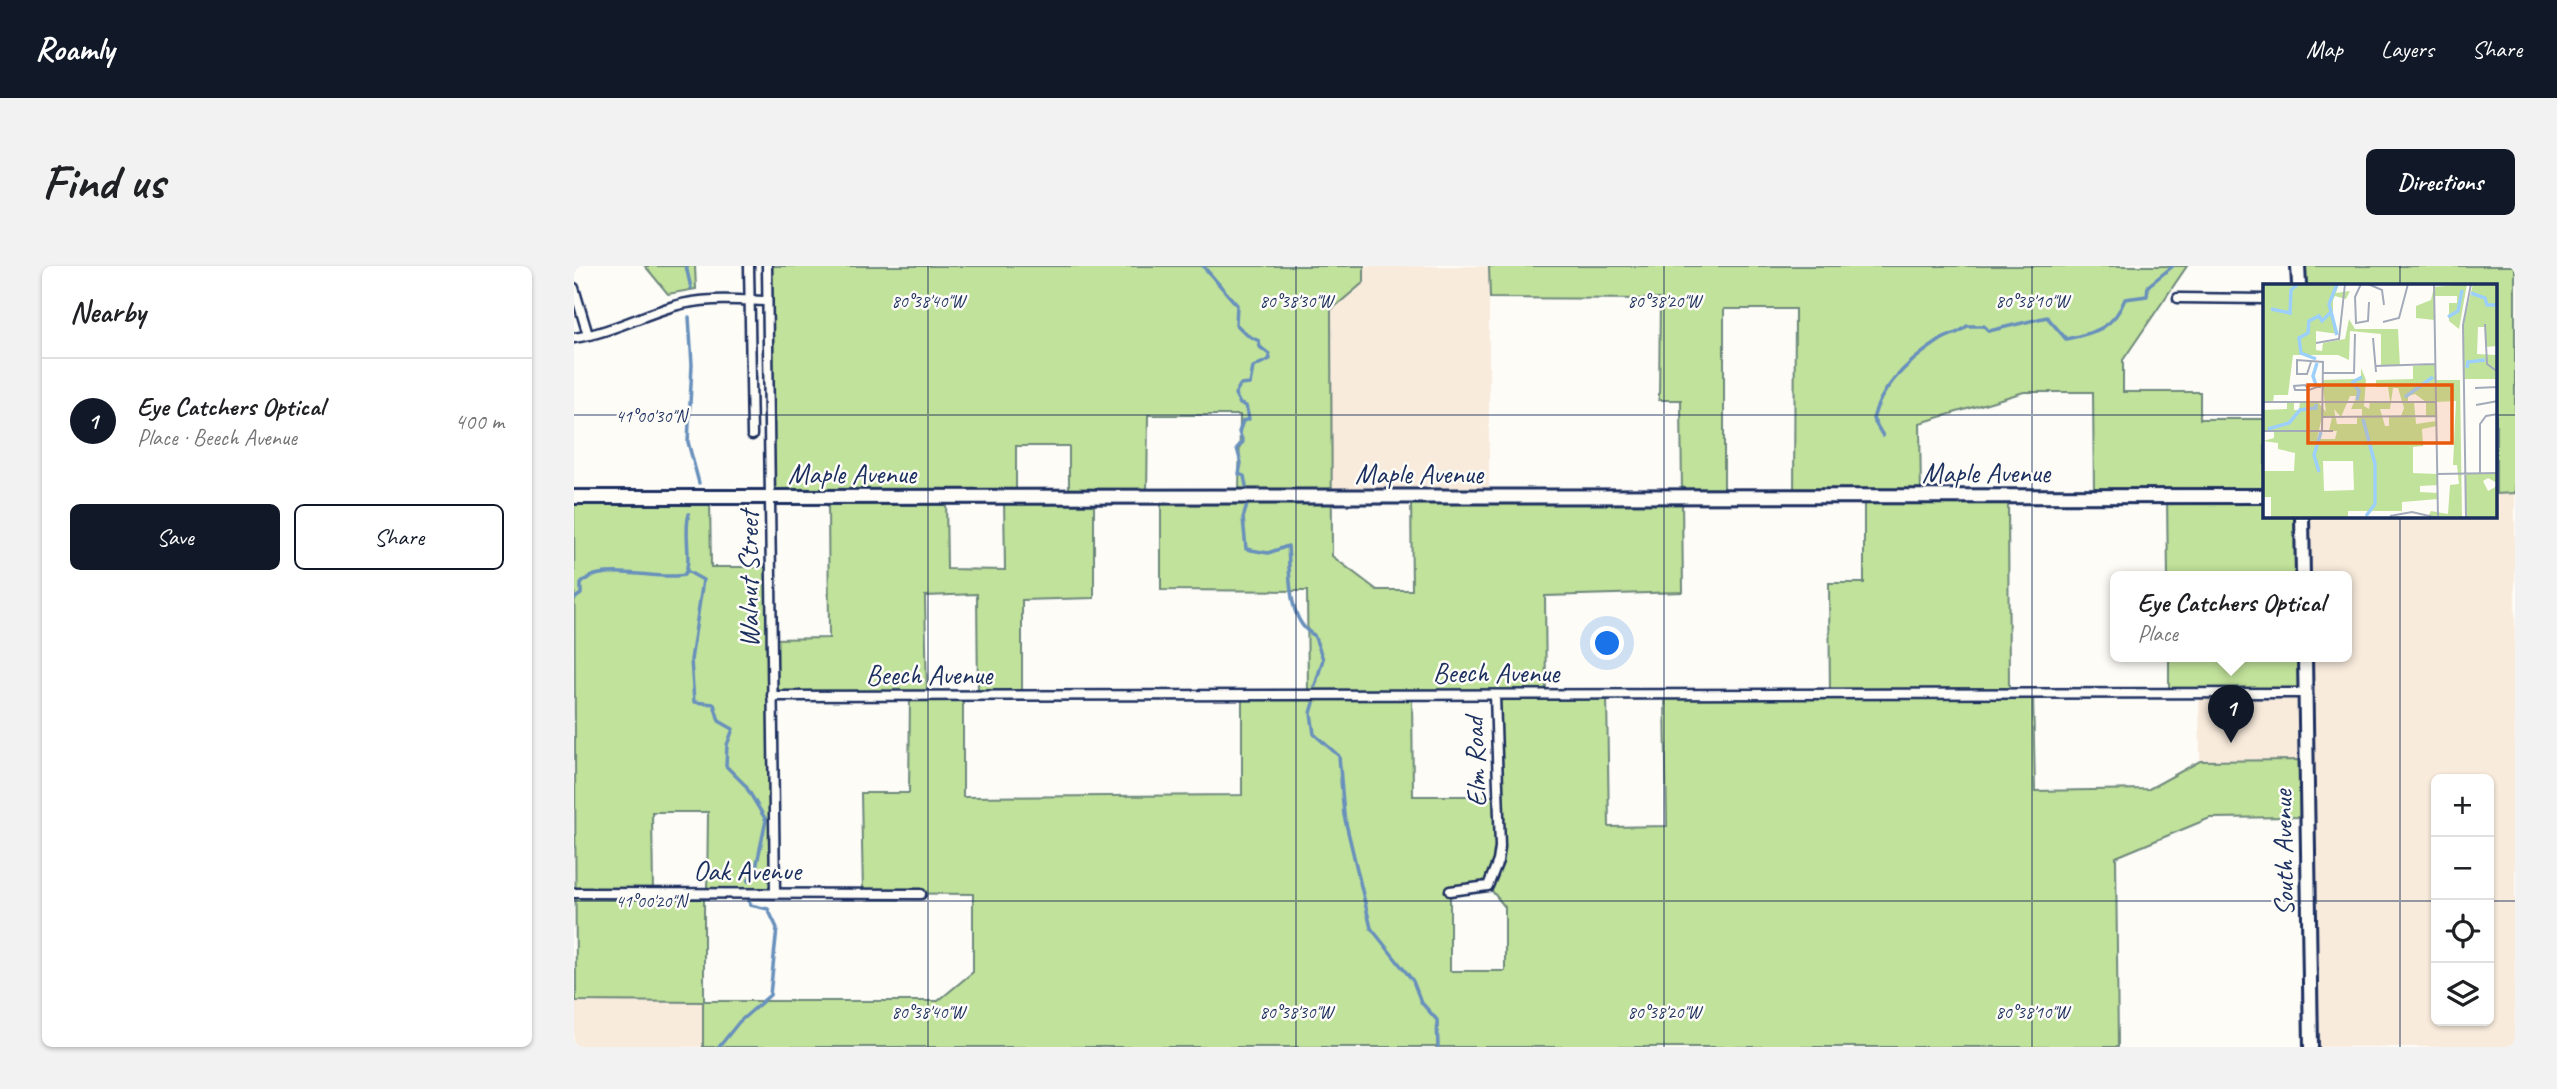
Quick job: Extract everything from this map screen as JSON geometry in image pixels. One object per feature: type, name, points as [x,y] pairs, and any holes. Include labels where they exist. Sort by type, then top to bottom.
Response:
[{"type":"street","points":[[749,266],[752,435]]},
{"type":"street","name":"Walnut Street","points":[[767,266],[775,892]]},
{"type":"street","points":[[2298,266],[2298,284]]},
{"type":"street","points":[[574,288],[588,335]]},
{"type":"street","points":[[2178,298],[2263,299]]},
{"type":"street","points":[[574,338],[700,300],[767,300]]},
{"type":"street","name":"Maple Avenue","points":[[574,497],[2263,496]]},
{"type":"street","points":[[2302,518],[2304,571]]},
{"type":"street","name":"South Avenue","points":[[2305,662],[2311,1047]]},
{"type":"street","name":"Beech Avenue","points":[[772,696],[2305,692]]},
{"type":"street","name":"Elm Road","points":[[1450,891],[1488,886],[1498,861],[1500,827],[1495,695]]},
{"type":"street","name":"Oak Avenue","points":[[574,893],[921,894]]},
{"type":"shaded area","points":[[1364,266],[1489,266],[1489,497],[1331,497],[1331,309],[1363,282]]},
{"type":"shaded area","points":[[2515,493],[2515,1047],[2311,1047],[2306,760],[2200,761],[2199,693],[2290,662],[2352,662],[2352,571],[2303,571],[2302,518],[2498,518],[2498,494]]},
{"type":"shaded area","points":[[574,1001],[703,1002],[703,1047],[574,1047]]},
{"type":"green space","points":[[645,266],[695,266],[696,289],[668,294]]},
{"type":"green space","points":[[767,266],[1364,266],[1364,282],[1331,310],[1332,556],[1377,590],[1412,590],[1411,497],[1682,496],[1681,400],[1659,400],[1660,299],[1490,298],[1489,266],[2187,266],[2123,360],[2123,392],[2200,392],[2200,419],[2263,419],[2263,518],[2302,518],[2303,571],[2168,571],[2167,496],[2094,496],[2093,392],[2024,392],[1920,423],[1921,496],[2008,496],[2009,693],[2033,693],[2035,791],[2149,789],[2200,761],[2306,760],[2307,817],[2210,818],[2116,857],[2118,1047],[703,1047],[703,1002],[576,1001],[574,497],[710,498],[711,567],[771,567],[771,639],[829,638],[828,498],[770,498]],"holes":[[[1724,309],[1795,309],[1794,497],[1864,497],[1864,583],[1829,583],[1830,694],[1665,695],[1667,826],[1609,827],[1607,695],[1546,695],[1545,596],[1683,592],[1682,497],[1724,497]],[[1148,415],[1240,415],[1239,497],[1161,497],[1161,590],[1307,591],[1308,695],[1242,696],[1242,795],[963,797],[963,697],[927,696],[925,596],[977,594],[978,696],[1022,696],[1022,600],[1094,598],[1094,498],[1147,497]],[[1016,446],[1069,446],[1069,497],[1016,497]],[[946,498],[1004,498],[1005,570],[947,569]],[[772,696],[910,697],[909,793],[861,793],[863,893],[973,894],[973,972],[938,1001],[704,1001],[704,893],[653,893],[652,812],[708,812],[707,893],[775,892]],[[1412,696],[1495,696],[1498,796],[1413,796]],[[1488,886],[1505,907],[1505,971],[1450,971],[1450,891]]]},
{"type":"green space","points":[[2298,266],[2515,266],[2515,493],[2498,494],[2498,284],[2299,284]]},
{"type":"green space","points":[[2169,662],[2305,662],[2305,693],[2169,693]]},
{"type":"waterway","points":[[686,266],[691,288]]},
{"type":"waterway","points":[[1203,266],[1237,305],[1236,324],[1247,335],[1259,341],[1260,347],[1269,354],[1270,359],[1253,367],[1250,384],[1240,385],[1235,394],[1240,404],[1246,406],[1249,419],[1243,421],[1239,432],[1243,442],[1237,448],[1241,463],[1239,474],[1244,476],[1246,486]]},
{"type":"waterway","points":[[1883,436],[1873,419],[1883,395],[1907,365],[1943,339],[1967,326],[1984,326],[1989,331],[2047,317],[2066,339],[2086,334],[2109,323],[2125,299],[2147,296],[2148,286],[2173,266]]},
{"type":"waterway","points":[[689,317],[692,365],[688,442],[699,483]]},
{"type":"waterway","points":[[1247,505],[1243,518],[1246,549],[1268,553],[1288,546],[1294,608],[1305,629],[1314,635],[1323,659],[1315,686]]},
{"type":"waterway","points":[[574,599],[581,594],[581,584],[589,577],[600,574],[684,575],[688,563],[689,514]]},
{"type":"waterway","points":[[687,571],[703,580],[691,660],[694,702],[714,704],[719,721],[733,729],[727,745],[726,766],[745,785],[766,820],[755,873],[748,881]]},
{"type":"waterway","points":[[1314,703],[1311,713],[1314,734],[1339,756],[1344,815],[1371,928],[1413,981],[1421,1002],[1437,1020],[1438,1047]]},
{"type":"waterway","points":[[719,1047],[739,1022],[770,995],[777,928],[768,909],[750,905],[749,900]]},
{"type":"place","name":"Eye Catchers Optical","points":[[2231,743]]}]
